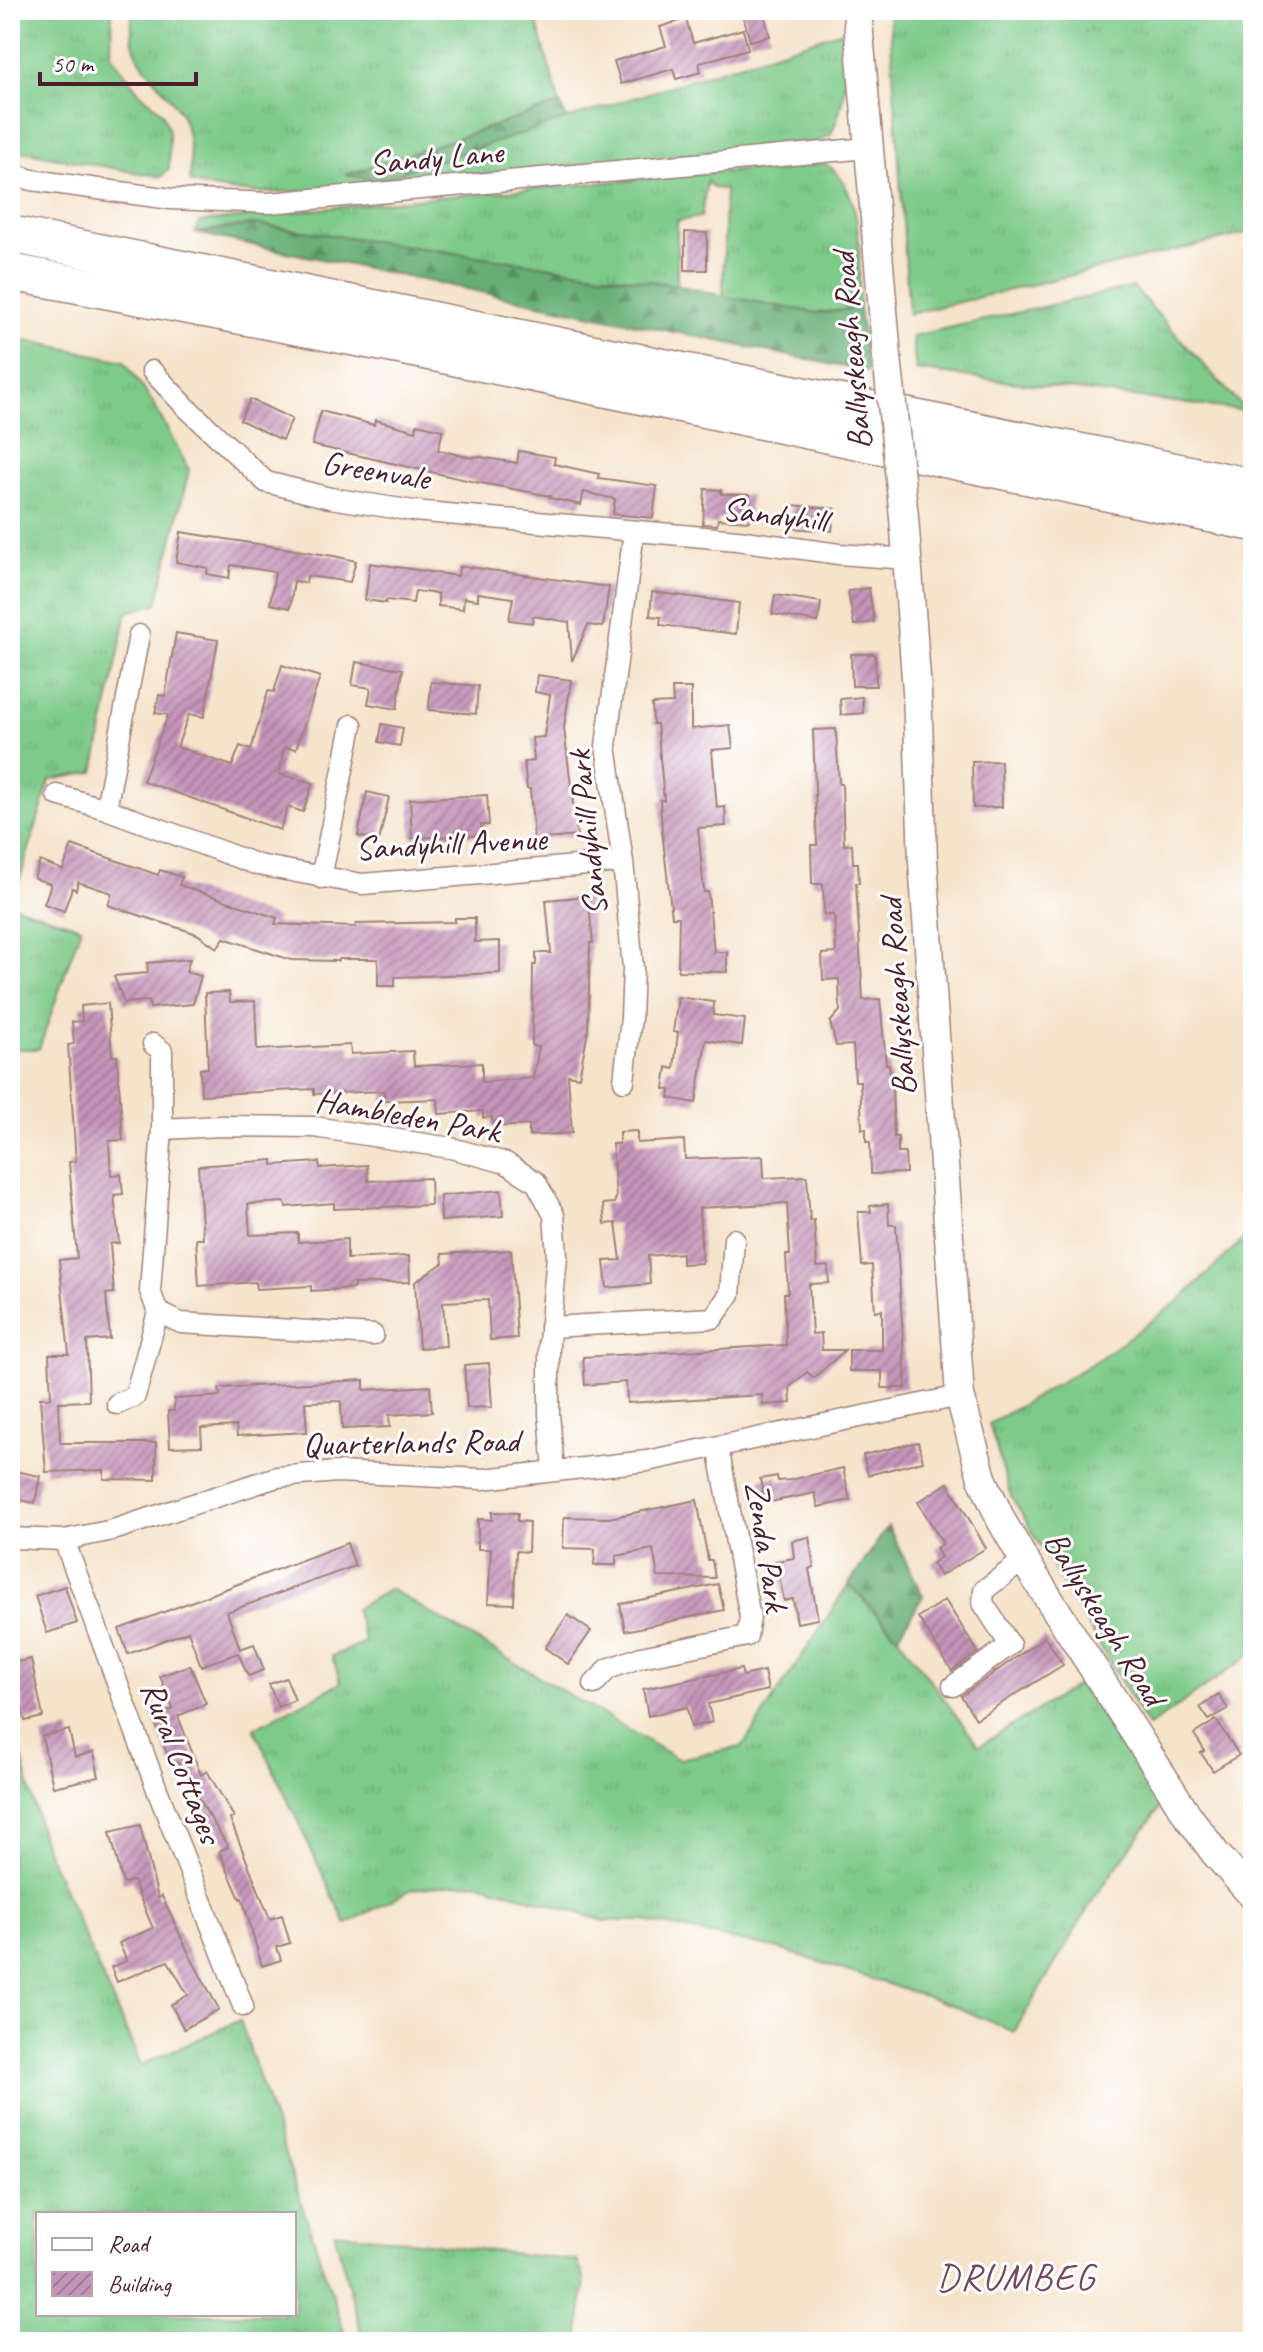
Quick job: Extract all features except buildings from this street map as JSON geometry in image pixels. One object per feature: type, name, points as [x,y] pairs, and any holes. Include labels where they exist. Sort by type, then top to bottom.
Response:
[{"type":"highway","points":[[10,234],[1253,487]]},
{"type":"highway","points":[[10,272],[410,348],[764,424],[1253,523]]},
{"type":"main road","name":"Ballyskeagh Road","points":[[857,10],[908,559],[917,691],[923,861],[960,1396],[982,1478],[1024,1560],[1188,1816],[1253,1896]]},
{"type":"street","name":"Sandy Lane","points":[[10,173],[32,180],[171,199],[269,203],[868,148]]},
{"type":"street","name":"Greenvale","points":[[152,371],[266,482],[330,498],[414,511],[634,531]]},
{"type":"street","name":"Sandyhill","points":[[634,531],[908,559]]},
{"type":"street","name":"Sandyhill Park","points":[[624,1081],[633,968],[623,862],[606,746],[634,531]]},
{"type":"street","points":[[106,809],[139,635]]},
{"type":"street","points":[[321,878],[352,725]]},
{"type":"street","name":"Sandyhill Avenue","points":[[57,795],[106,809],[229,856],[321,878],[362,884],[623,862]]},
{"type":"street","points":[[117,1404],[135,1396],[158,1312],[150,1291],[162,1129],[162,1051],[153,1044]]},
{"type":"street","name":"Hambleden Park","points":[[162,1129],[314,1127],[451,1148],[506,1163],[536,1182],[554,1215],[557,1256],[550,1327],[549,1414],[554,1470]]},
{"type":"street","points":[[550,1327],[713,1318],[730,1294],[734,1239]]},
{"type":"street","points":[[158,1312],[181,1323],[373,1335]]},
{"type":"street","name":"Quarterlands Road","points":[[10,1538],[64,1540],[113,1530],[277,1477],[337,1472],[483,1479],[647,1461],[960,1396]]},
{"type":"street","name":"Zenda Park","points":[[594,1684],[608,1669],[641,1657],[747,1636],[750,1617],[718,1447]]},
{"type":"street","name":"Rural Cottages","points":[[64,1540],[158,1792],[243,2006]]},
{"type":"street","points":[[953,1686],[1010,1645],[983,1603],[984,1590],[1024,1560]]},
{"type":"green space","points":[[10,10],[112,10],[111,55],[138,91],[162,112],[169,131],[169,168],[161,177],[10,149]]},
{"type":"green space","points":[[133,10],[588,10],[537,23],[560,104],[348,174],[377,180],[842,31],[845,85],[830,136],[812,143],[344,188],[227,191],[190,182],[191,167],[184,120],[138,56],[133,44]]},
{"type":"green space","points":[[889,10],[1253,10],[1253,232],[909,314]]},
{"type":"green space","points":[[560,104],[567,119],[378,180],[346,175]]},
{"type":"green space","points":[[825,163],[839,176],[854,210],[858,230],[859,308],[817,313],[723,296],[725,189],[713,188],[707,181],[701,217],[677,221],[677,285],[255,224],[195,233],[200,222],[404,200]]},
{"type":"green space","points":[[255,224],[677,285],[817,313],[859,308],[868,372],[195,233]]},
{"type":"green space","points":[[1133,287],[1246,411],[916,370],[912,336]]},
{"type":"green space","points":[[10,337],[124,361],[153,403],[189,470],[157,604],[127,612],[94,772],[50,780],[12,905],[81,927],[39,1049],[10,1049]]},
{"type":"green space","points":[[1253,1230],[1253,1653],[1148,1727],[1011,1496],[989,1424],[1096,1361],[1179,1301]]},
{"type":"green space","points":[[888,1526],[923,1596],[898,1637],[849,1584]]},
{"type":"green space","points":[[849,1584],[898,1637],[979,1746],[1084,1681],[1163,1803],[1095,1897],[1014,2032],[952,2005],[779,1949],[644,1921],[605,1921],[476,1882],[412,1889],[346,1924],[254,1728],[341,1683],[332,1656],[365,1642],[355,1609],[390,1589],[678,1759],[742,1747]]},
{"type":"green space","points":[[10,1708],[43,1842],[141,2065],[240,2020],[348,2342],[10,2342]]},
{"type":"green space","points":[[334,2232],[577,2261],[585,2281],[578,2342],[364,2342]]},
{"type":"district","name":"DRUMBEG","points":[[1016,2276]]}]
